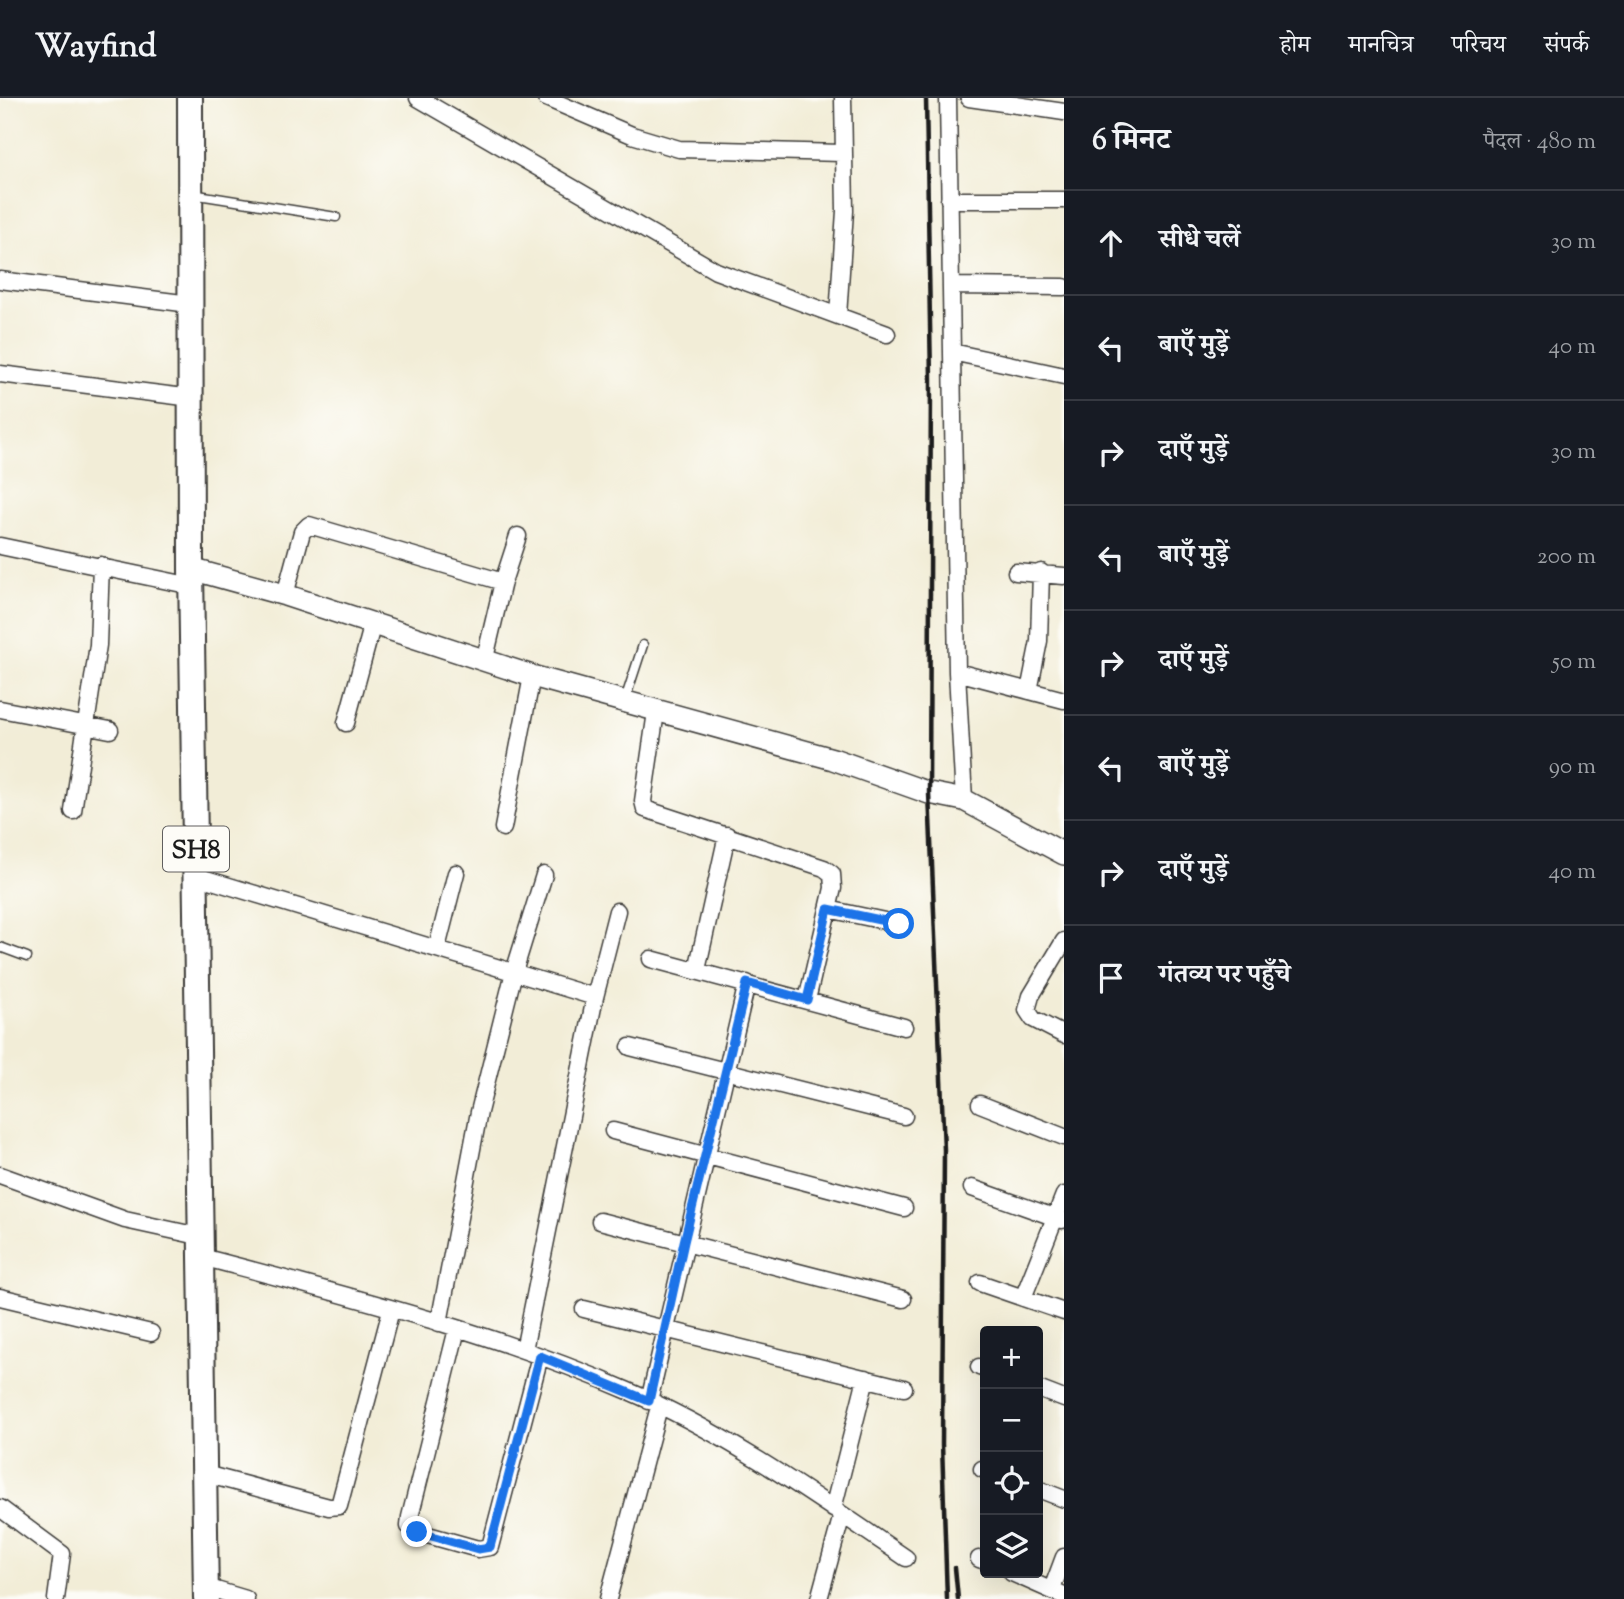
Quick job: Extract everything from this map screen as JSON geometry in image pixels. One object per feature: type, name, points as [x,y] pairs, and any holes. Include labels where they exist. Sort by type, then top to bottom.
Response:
[{"type":"main road","name":"SH8","points":[[190,98],[192,577],[206,1593]]},
{"type":"street","points":[[418,98],[716,271],[887,334]]},
{"type":"street","points":[[546,98],[632,135],[679,149],[842,153]]},
{"type":"street","points":[[838,316],[845,211],[843,98]]},
{"type":"street","points":[[948,98],[957,672],[964,800]]},
{"type":"street","points":[[968,98],[1064,112]]},
{"type":"street","points":[[949,200],[1064,200]]},
{"type":"street","points":[[0,280],[190,304]]},
{"type":"street","points":[[951,286],[1064,288]]},
{"type":"street","points":[[952,352],[1064,376]]},
{"type":"street","points":[[0,374],[192,398]]},
{"type":"street","points":[[285,595],[302,532],[309,525],[503,582]]},
{"type":"street","points":[[485,658],[503,582],[519,536]]},
{"type":"street","points":[[0,546],[285,595],[485,658],[532,676],[833,760],[929,793],[964,800],[1064,854]]},
{"type":"street","points":[[73,811],[97,645],[101,565]]},
{"type":"street","points":[[1016,572],[1064,576]]},
{"type":"street","points":[[1030,691],[1039,641],[1041,572]]},
{"type":"street","points":[[346,723],[373,623]]},
{"type":"street","points":[[957,672],[1064,700]]},
{"type":"street","points":[[503,828],[532,676]]},
{"type":"street","points":[[0,709],[110,730]]},
{"type":"street","points":[[656,712],[643,801],[645,809],[829,871],[833,883],[807,1000]]},
{"type":"street","points":[[697,970],[727,835]]},
{"type":"street","points":[[437,948],[456,873]]},
{"type":"street","points":[[439,1324],[479,1112],[514,972],[544,875]]},
{"type":"street","points":[[196,876],[595,997]]},
{"type":"street","points":[[828,909],[899,924]]},
{"type":"street","points":[[524,1350],[595,997],[617,911]]},
{"type":"street","points":[[1064,942],[1031,996],[1027,1010],[1033,1018],[1064,1035]]},
{"type":"street","points":[[652,959],[904,1027]]},
{"type":"street","points":[[608,1599],[654,1404],[665,1328],[684,1242],[747,983]]},
{"type":"street","points":[[630,1046],[904,1116]]},
{"type":"street","points":[[981,1104],[1064,1137]]},
{"type":"street","points":[[613,1131],[904,1208]]},
{"type":"street","points":[[0,1175],[391,1310],[524,1350],[654,1404],[791,1480],[906,1559]]},
{"type":"street","points":[[972,1188],[1059,1219]]},
{"type":"street","points":[[1023,1298],[1059,1219],[1064,1195]]},
{"type":"street","points":[[600,1220],[903,1299]]},
{"type":"street","points":[[980,1283],[1064,1312]]},
{"type":"street","points":[[0,1297],[151,1333]]},
{"type":"street","points":[[584,1309],[904,1388]]},
{"type":"street","points":[[205,1474],[329,1507],[339,1506],[391,1310]]},
{"type":"street","points":[[457,1329],[410,1517],[409,1526],[417,1532],[478,1549],[490,1547],[540,1356]]},
{"type":"street","points":[[819,1599],[866,1378]]},
{"type":"street","points":[[1043,1391],[1064,1399]]},
{"type":"street","points":[[1043,1491],[1064,1499]]},
{"type":"street","points":[[0,1507],[62,1553],[64,1563],[56,1599]]},
{"type":"street","points":[[1024,1578],[1058,1592],[1064,1557]]},
{"type":"street","points":[[206,1593],[246,1599]]},
{"type":"lane","points":[[189,193],[336,217]]},
{"type":"lane","points":[[624,702],[643,645]]},
{"type":"lane","points":[[0,947],[27,957]]},
{"type":"railway","points":[[926,98],[931,379],[929,793],[944,1150],[942,1444],[947,1599]]},
{"type":"railway","points":[[955,1568],[958,1599]]},
{"type":"route","points":[[417,1532],[478,1549],[490,1547],[540,1356],[628,1390],[649,1401],[684,1242],[747,983],[807,1000],[828,909],[899,924]]}]
